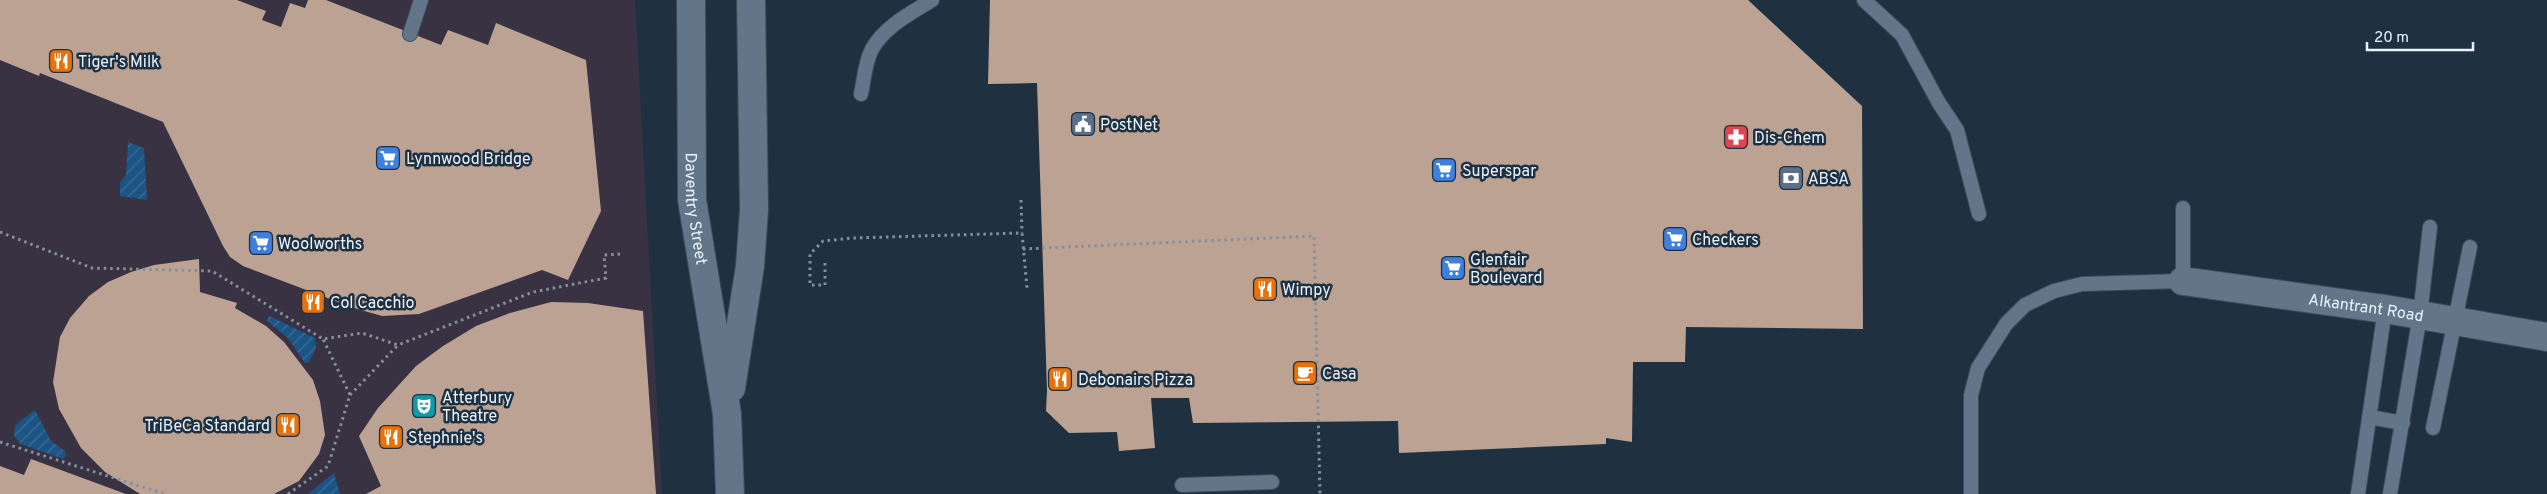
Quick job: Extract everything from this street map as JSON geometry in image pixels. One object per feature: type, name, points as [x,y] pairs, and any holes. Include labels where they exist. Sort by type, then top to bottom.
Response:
[{"type":"street","name":"Daventry Street","points":[[691,0],[692,200],[727,414],[730,494]]},
{"type":"street","name":"Daventry Street","points":[[727,414],[750,266],[754,210],[751,0]]},
{"type":"street","name":"Alkantrant Road","points":[[2184,281],[2385,309],[2547,337]]},
{"type":"lane","points":[[410,34],[421,0]]},
{"type":"lane","points":[[861,94],[872,49],[884,33],[932,0]]},
{"type":"lane","points":[[1864,0],[1902,36],[1939,103],[1957,130],[1979,214]]},
{"type":"lane","points":[[1971,494],[1971,395],[1978,368],[2006,324],[2025,305],[2054,291],[2082,284],[2184,281],[2183,208]]},
{"type":"lane","points":[[2390,494],[2420,315],[2430,227]]},
{"type":"lane","points":[[2433,428],[2470,246]]},
{"type":"lane","points":[[2358,494],[2385,309]]},
{"type":"lane","points":[[2369,417],[2403,423]]},
{"type":"lane","points":[[1182,485],[1272,482]]},
{"type":"path","points":[[1021,200],[1027,288]]},
{"type":"path","points":[[0,232],[92,268],[212,271],[323,339],[350,395]]},
{"type":"path","points":[[825,263],[825,285],[810,285],[810,254],[822,241],[853,238],[1022,233]]},
{"type":"path","points":[[1023,249],[1314,236],[1320,494]]},
{"type":"path","points":[[288,494],[328,466],[350,395],[398,346],[533,292],[606,278],[604,254],[620,254]]},
{"type":"path","points":[[323,339],[362,333],[398,346]]},
{"type":"path","points":[[0,442],[165,494]]},
{"type":"shaded area","points":[[0,0],[635,0],[662,494],[0,494]]},
{"type":"shaded area","points":[[128,142],[144,148],[147,200],[120,196],[120,183],[126,175]]},
{"type":"shaded area","points":[[269,316],[315,338],[316,348],[309,362],[305,363],[288,338],[267,321]]},
{"type":"shaded area","points":[[35,410],[51,441],[65,451],[66,455],[63,459],[21,444],[14,436],[15,425]]},
{"type":"shaded area","points":[[334,473],[340,494],[308,494]]},
{"type":"building","name":"Lynnwood Bridge","points":[[0,0],[237,0],[266,11],[262,20],[281,27],[290,3],[305,8],[308,0],[326,0],[441,45],[448,30],[488,45],[496,23],[586,60],[601,211],[568,280],[542,270],[419,314],[382,316],[354,308],[243,266],[230,257],[163,122],[40,73],[39,76],[0,60]]},
{"type":"building","name":"Glenfair Boulevard","points":[[990,0],[1748,0],[1862,106],[1863,329],[1686,327],[1685,362],[1633,362],[1632,442],[1606,438],[1606,444],[1399,453],[1398,421],[1193,423],[1189,398],[1151,398],[1155,448],[1119,451],[1117,432],[1069,433],[1046,411],[1047,390],[1037,83],[988,84]]},
{"type":"building","points":[[199,259],[200,292],[237,303],[235,308],[266,326],[284,342],[313,380],[320,401],[325,435],[319,454],[299,481],[274,494],[140,494],[105,472],[81,448],[59,409],[53,382],[60,337],[70,318],[89,296],[108,282],[131,272],[154,265]]},
{"type":"building","points":[[551,302],[588,303],[643,311],[656,494],[366,494],[381,486],[359,436],[378,408],[416,366],[443,346],[476,326],[510,313]]},
{"type":"building","points":[[31,459],[126,494],[0,494],[0,466],[24,475]]},
{"type":"place","name":"Tiger's Milk","points":[[61,61]]},
{"type":"place","name":"PostNet","points":[[1083,124]]},
{"type":"place","name":"Dis-Chem","points":[[1736,137]]},
{"type":"place","name":"Lynnwood Bridge","points":[[388,158]]},
{"type":"place","name":"Superspar","points":[[1444,170]]},
{"type":"place","name":"ABSA","points":[[1791,178]]},
{"type":"place","name":"Checkers","points":[[1675,239]]},
{"type":"place","name":"Woolworths","points":[[261,243]]},
{"type":"place","name":"Glenfair Boulevard","points":[[1453,268]]},
{"type":"place","name":"Wimpy","points":[[1265,289]]},
{"type":"place","name":"Col Cacchio","points":[[313,302]]},
{"type":"place","name":"Casa","points":[[1305,373]]},
{"type":"place","name":"Debonairs Pizza","points":[[1060,379]]},
{"type":"place","name":"Atterbury Theatre","points":[[424,406]]},
{"type":"place","name":"TriBeCa Standard","points":[[288,425]]},
{"type":"place","name":"Stephnie's","points":[[391,437]]}]
